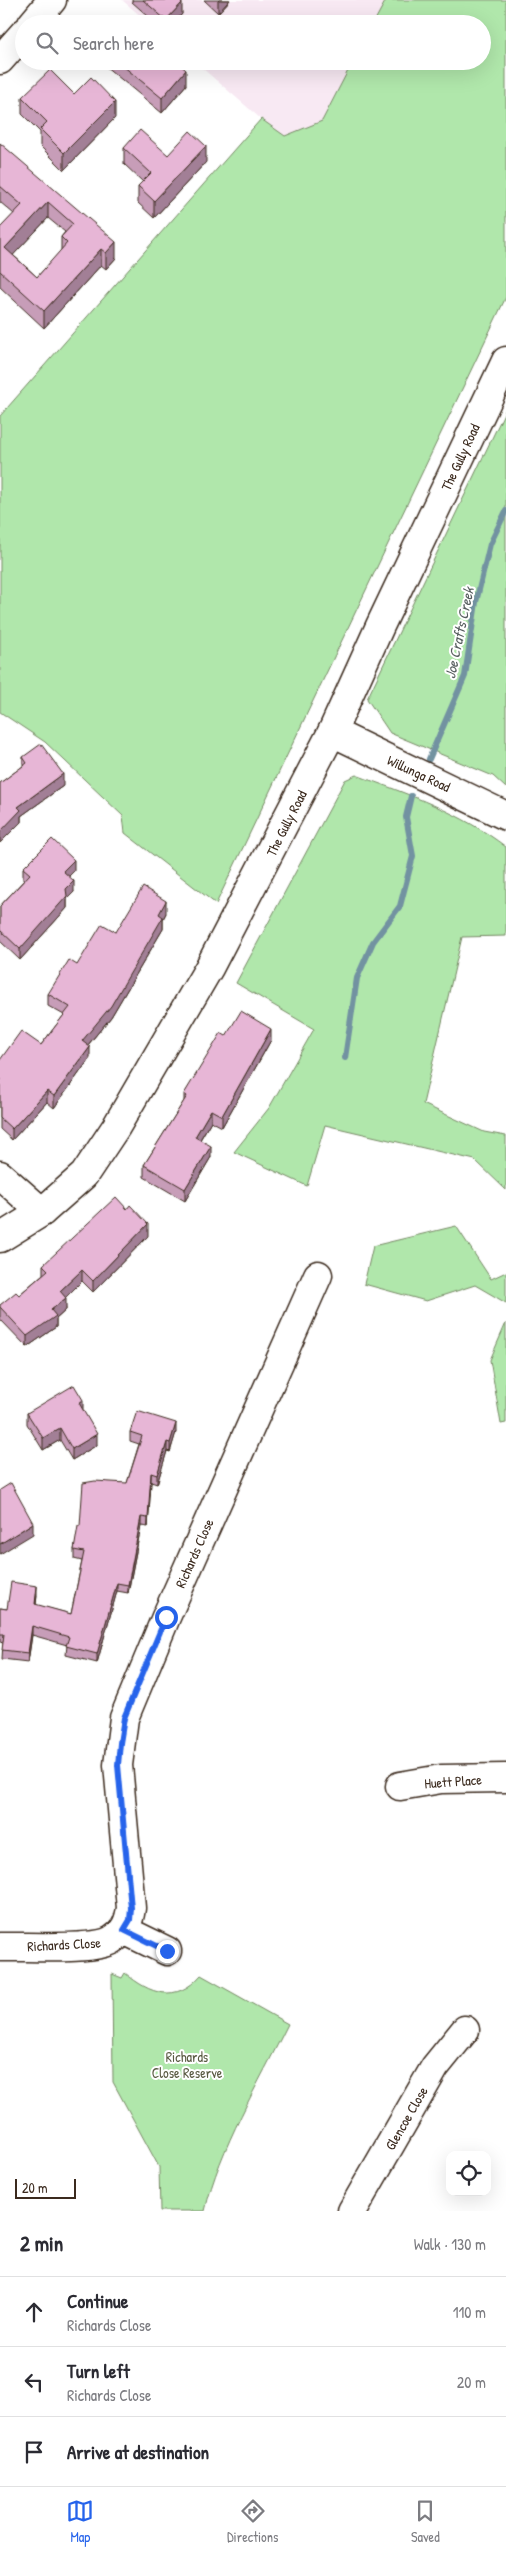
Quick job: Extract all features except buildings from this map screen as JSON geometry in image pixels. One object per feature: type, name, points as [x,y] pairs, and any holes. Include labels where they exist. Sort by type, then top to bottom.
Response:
[{"type":"street","points":[[40,15],[52,0]]},
{"type":"street","points":[[0,60],[15,43]]},
{"type":"street","name":"The Gully Road","points":[[0,1238],[42,1212],[84,1175],[116,1127],[231,928],[332,732],[384,617],[506,361]]},
{"type":"street","name":"Willunga Road","points":[[332,732],[506,816]]},
{"type":"street","points":[[0,1175],[42,1212]]},
{"type":"street","name":"Richards Close","points":[[0,1947],[90,1946],[111,1941],[124,1930],[130,1920],[131,1908],[118,1765],[124,1718],[166,1617],[318,1275]]},
{"type":"street","name":"Huett Place","points":[[400,1786],[440,1779],[506,1778]]},
{"type":"street","points":[[124,1930],[167,1951]]},
{"type":"street","name":"Glencoe Close","points":[[352,2211],[435,2067],[465,2030]]},
{"type":"shaded area","points":[[122,0],[386,0],[378,15],[140,15]]},
{"type":"shaded area","points":[[204,70],[348,70],[322,121],[285,136],[261,119]]},
{"type":"green space","points":[[386,0],[506,0],[506,297],[216,904],[125,833],[123,816],[45,742],[0,712],[0,416],[261,119],[285,136],[322,121],[348,70],[491,70],[491,15],[378,15]]},
{"type":"green space","points":[[506,409],[506,788],[493,776],[390,733],[367,699]]},
{"type":"green space","points":[[356,775],[415,797],[453,814],[506,847],[506,936],[462,937],[423,1104],[484,1132],[506,1136],[506,1190],[475,1160],[325,1125],[307,1186],[234,1152],[269,1108],[314,1029],[236,983],[345,780]]},
{"type":"green space","points":[[456,1226],[491,1279],[506,1272],[506,1303],[475,1285],[426,1301],[364,1284],[373,1246]]},
{"type":"green space","points":[[506,1323],[506,1423],[501,1424],[490,1360]]},
{"type":"green space","name":"Richards Close Reserve","points":[[125,1973],[153,1991],[163,1993],[173,1993],[182,1990],[201,1975],[288,2024],[230,2140],[211,2188],[205,2211],[160,2211],[159,2167],[113,2082],[112,1974],[122,1978]]},
{"type":"waterway","name":"Joe Crafts Creek","points":[[429,759],[465,676],[476,602],[490,544],[506,511]]},
{"type":"waterway","name":"Joe Crafts Creek","points":[[345,1058],[357,978],[373,942],[400,906],[413,856],[406,817],[411,796]]},
{"type":"route","points":[[166,1617],[124,1718],[118,1765],[131,1908],[130,1920],[124,1930],[167,1951]]}]
